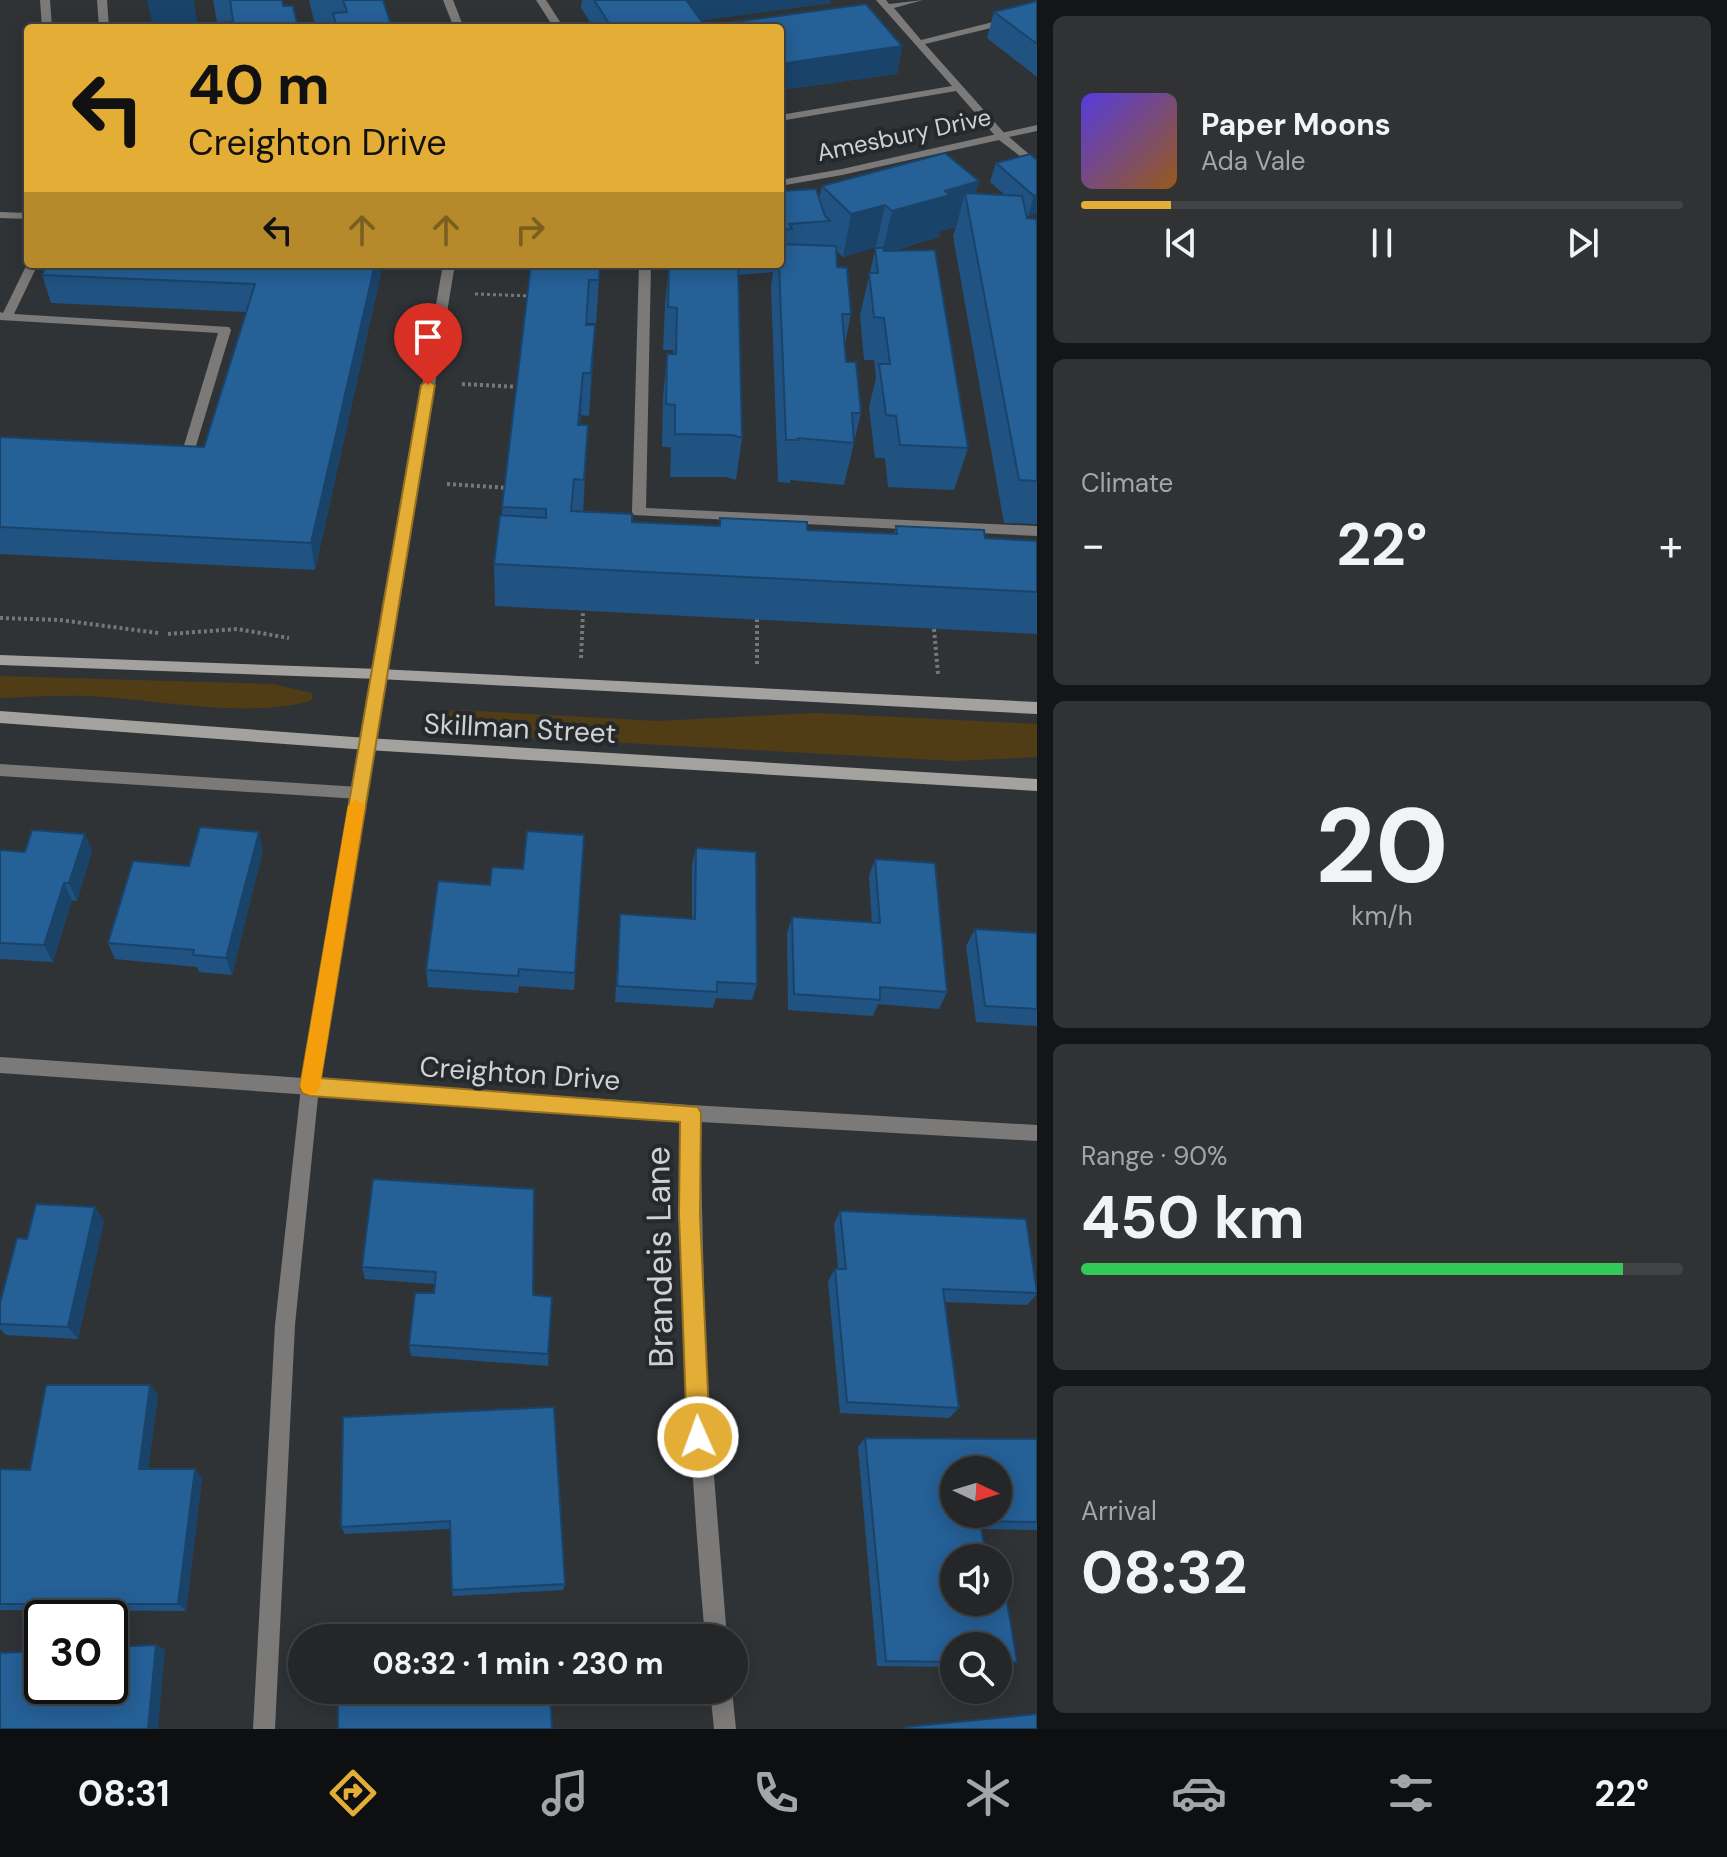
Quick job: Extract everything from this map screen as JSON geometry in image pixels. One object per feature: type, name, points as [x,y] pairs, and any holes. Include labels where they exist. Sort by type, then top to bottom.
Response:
[{"type":"main road","name":"Skillman Street","points":[[0,660],[379,674],[1037,708]]},
{"type":"main road","name":"Skillman Street","points":[[0,717],[367,744],[1037,785]]},
{"type":"street","points":[[45,0],[47,24]]},
{"type":"street","points":[[102,0],[104,24]]},
{"type":"street","points":[[448,0],[457,24]]},
{"type":"street","points":[[541,0],[556,24]]},
{"type":"street","points":[[885,4],[918,0]]},
{"type":"street","points":[[885,4],[1002,137],[1037,166]]},
{"type":"street","points":[[919,43],[1037,14]]},
{"type":"street","points":[[784,117],[959,88]]},
{"type":"street","name":"Amesbury Drive","points":[[784,182],[1037,128]]},
{"type":"street","points":[[0,215],[24,216]]},
{"type":"street","points":[[30,268],[4,317],[225,330],[187,456],[171,456]]},
{"type":"street","points":[[264,1729],[285,1325],[310,1087],[448,268]]},
{"type":"street","points":[[645,268],[639,512],[1037,531]]},
{"type":"street","points":[[0,770],[359,793]]},
{"type":"street","name":"Creighton Drive","points":[[0,1065],[691,1113],[1037,1133]]},
{"type":"street","name":"Brandeis Lane","points":[[691,1113],[690,1215],[699,1468],[715,1624]]},
{"type":"street","points":[[722,1704],[725,1729]]},
{"type":"path","points":[[475,294],[531,296]]},
{"type":"path","points":[[462,384],[521,387]]},
{"type":"path","points":[[447,484],[509,488]]},
{"type":"path","points":[[581,663],[583,611]]},
{"type":"path","points":[[0,618],[60,620],[164,634],[237,629],[302,641]]},
{"type":"path","points":[[757,619],[757,672]]},
{"type":"path","points":[[934,629],[938,679]]},
{"type":"shaded area","points":[[0,676],[273,684],[311,693],[313,697],[310,701],[285,706],[257,708],[87,696],[0,698]]},
{"type":"shaded area","points":[[458,710],[658,721],[815,713],[1037,724],[1037,757],[954,761],[478,735],[432,729],[430,718]]},
{"type":"building","points":[[230,0],[282,0],[283,6],[293,6],[297,24],[233,24]]},
{"type":"building","points":[[343,0],[383,0],[391,24],[336,24],[333,13],[347,12]]},
{"type":"building","points":[[594,0],[686,0],[704,24],[609,24]]},
{"type":"building","points":[[1037,1],[1037,44],[994,12]]},
{"type":"building","points":[[866,4],[902,46],[784,63],[784,24],[720,24]]},
{"type":"building","points":[[945,153],[979,181],[945,191],[950,195],[892,211],[885,205],[851,214],[822,186]]},
{"type":"building","points":[[1030,154],[1037,160],[1037,195],[1034,196],[996,163]]},
{"type":"building","points":[[816,189],[825,216],[830,221],[789,224],[792,229],[784,230],[784,191]]},
{"type":"building","points":[[965,193],[1022,196],[1027,218],[1036,219],[1037,481],[1019,480]]},
{"type":"building","points":[[784,244],[836,246],[837,267],[847,268],[851,314],[842,314],[846,362],[856,362],[861,413],[852,413],[854,443],[798,438],[786,440],[779,268],[784,268]]},
{"type":"building","points":[[875,248],[883,248],[884,251],[935,250],[968,448],[900,445],[896,416],[886,415],[879,364],[890,364],[884,318],[874,317],[869,273],[878,273]]},
{"type":"building","points":[[45,268],[374,268],[311,543],[0,527],[0,437],[204,447],[255,284],[42,275]]},
{"type":"building","points":[[531,268],[600,268],[599,280],[589,280],[586,325],[595,325],[591,373],[583,373],[578,425],[588,425],[584,480],[574,479],[571,511],[632,514],[632,522],[720,526],[720,518],[807,522],[807,530],[897,534],[896,526],[984,530],[985,538],[1037,541],[1037,592],[494,564],[500,515],[546,518],[546,509],[502,507]]},
{"type":"building","points":[[669,268],[738,268],[742,438],[675,434],[675,405],[666,404],[667,354],[676,354],[677,308],[668,307]]},
{"type":"building","points":[[200,827],[259,832],[226,958],[193,955],[194,950],[108,943],[133,861],[189,866]]},
{"type":"building","points":[[32,830],[85,834],[69,883],[64,883],[44,945],[0,943],[0,850],[25,852]]},
{"type":"building","points":[[527,831],[584,835],[575,973],[519,969],[518,976],[426,970],[438,881],[490,885],[492,867],[523,869]]},
{"type":"building","points":[[696,848],[756,852],[757,984],[717,982],[717,992],[617,986],[620,914],[695,919]]},
{"type":"building","points":[[875,859],[935,863],[947,992],[880,987],[880,1000],[794,994],[792,917],[880,923]]},
{"type":"building","points":[[975,929],[1037,933],[1037,1009],[985,1006]]},
{"type":"building","points":[[373,1179],[534,1189],[533,1295],[552,1297],[548,1354],[409,1345],[415,1293],[434,1293],[436,1272],[362,1267]]},
{"type":"building","points":[[36,1204],[95,1207],[68,1327],[0,1324],[0,1303],[17,1238],[27,1239]]},
{"type":"building","points":[[840,1211],[1026,1219],[1037,1293],[943,1289],[959,1408],[847,1402],[835,1269],[846,1269]]},
{"type":"building","points":[[46,1385],[150,1385],[139,1469],[195,1469],[178,1604],[128,1604],[128,1600],[24,1600],[24,1604],[0,1604],[0,1469],[30,1470]]},
{"type":"building","points":[[554,1407],[565,1584],[452,1590],[450,1521],[341,1527],[343,1417]]},
{"type":"building","points":[[865,1438],[1037,1439],[1037,1522],[1012,1522],[1012,1456],[940,1456],[940,1528],[981,1528],[984,1544],[940,1544],[940,1616],[1009,1616],[1012,1632],[940,1632],[940,1662],[886,1661]]},
{"type":"building","points":[[1012,1632],[1017,1662],[1012,1662]]},
{"type":"building","points":[[156,1645],[148,1729],[0,1729],[0,1653],[24,1652],[24,1704],[128,1704],[128,1646]]},
{"type":"building","points":[[338,1704],[551,1704],[552,1729],[338,1729]]},
{"type":"building","points":[[1037,1714],[1037,1729],[906,1729],[906,1727]]},
{"type":"slow traffic","points":[[310,1086],[356,806]]},
{"type":"route","points":[[428,385],[310,1087],[691,1113],[690,1215],[698,1437]]}]
